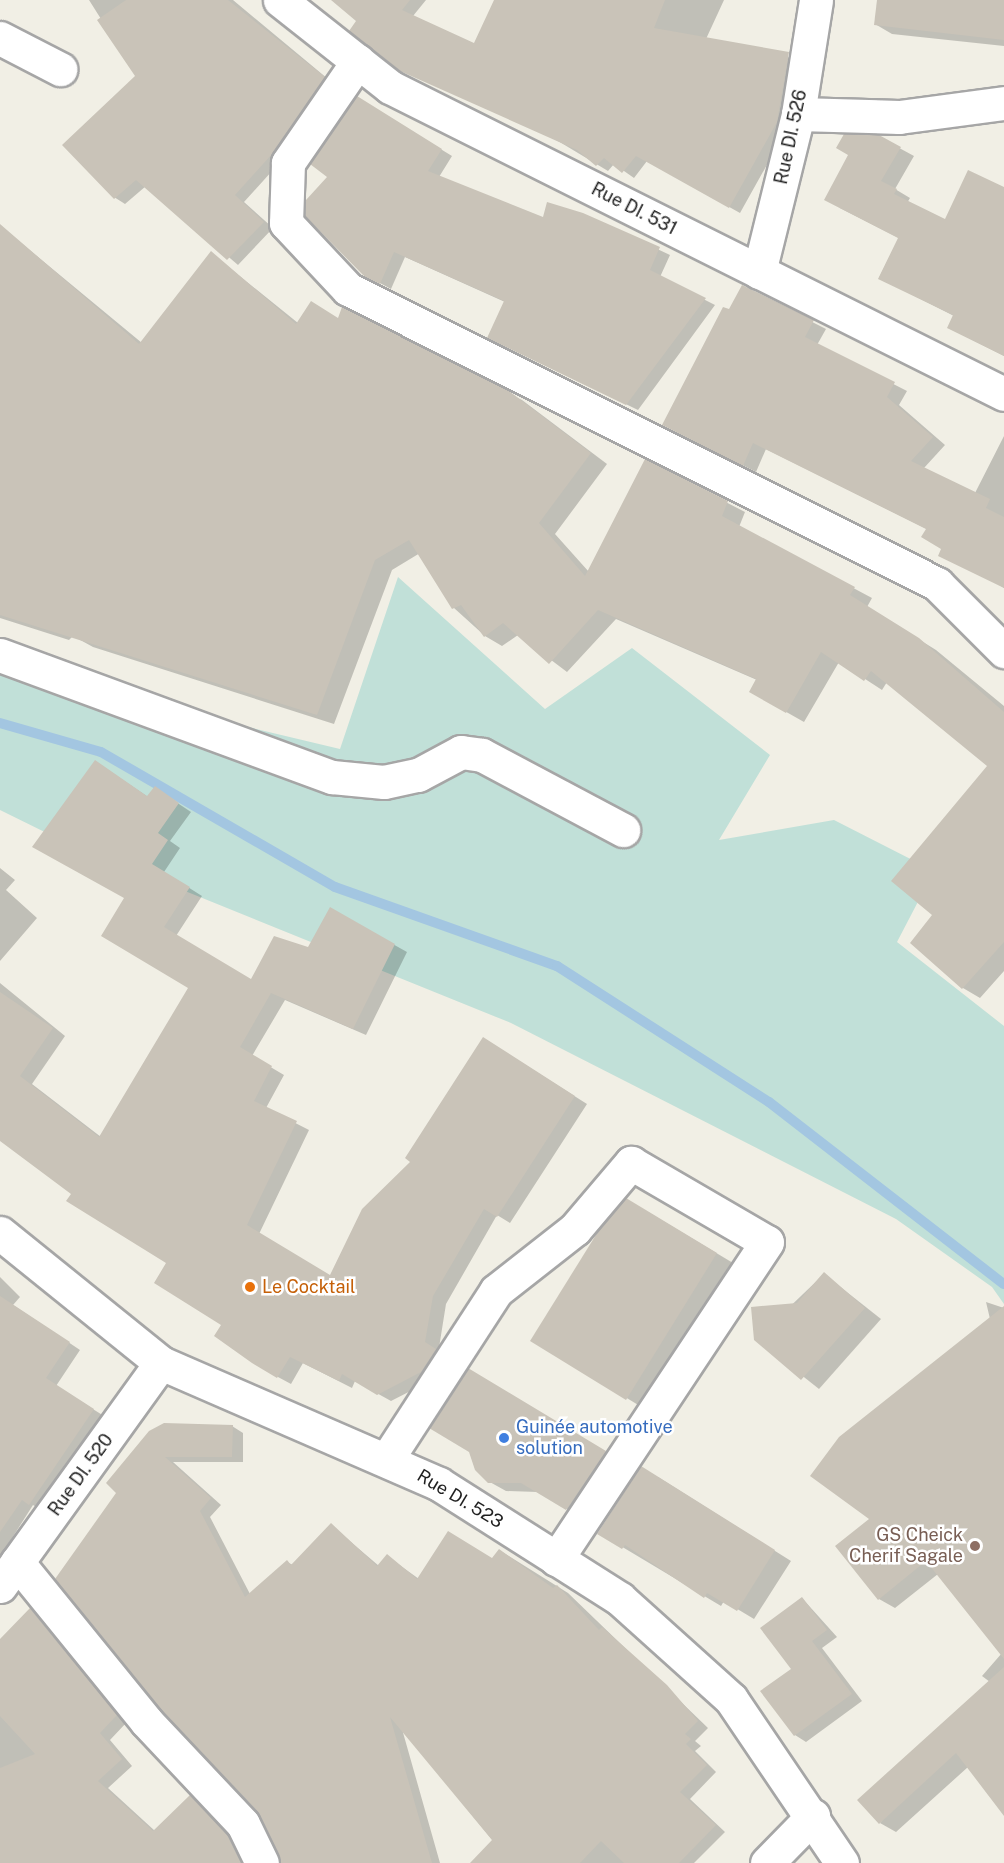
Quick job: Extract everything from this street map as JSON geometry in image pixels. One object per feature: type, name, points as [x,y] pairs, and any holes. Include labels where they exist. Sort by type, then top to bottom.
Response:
[{"type":"street","name":"Rue DI. 531","points":[[280,0],[390,87],[1004,393]]},
{"type":"street","name":"Rue DI. 526","points":[[759,272],[798,114],[816,0]]},
{"type":"street","points":[[0,38],[60,69]]},
{"type":"street","points":[[358,61],[288,163],[286,223],[348,290],[937,584],[1004,651]]},
{"type":"street","points":[[798,114],[899,117],[1004,103]]},
{"type":"street","points":[[0,655],[332,777],[384,782],[418,775],[461,752],[482,755],[623,830]]},
{"type":"street","points":[[387,1459],[496,1291],[575,1229],[631,1163],[767,1242],[556,1559]]},
{"type":"street","name":"Rue DI. 523","points":[[0,1233],[161,1363],[387,1459],[439,1484],[620,1599],[730,1699],[813,1816],[842,1863]]},
{"type":"street","name":"Rue DI. 520","points":[[9,1574],[161,1363]]},
{"type":"street","points":[[9,1574],[243,1824],[262,1863]]},
{"type":"street","points":[[767,1863],[813,1816]]},
{"type":"shaded area","points":[[398,577],[545,709],[632,648],[770,755],[719,840],[834,820],[934,871],[897,942],[1004,1026],[1004,1304],[992,1287],[896,1219],[511,1023],[69,844],[0,810],[0,657],[98,691],[340,749]]},
{"type":"building","points":[[126,0],[228,0],[325,77],[272,154],[235,195],[264,222],[227,260],[136,180],[114,199],[62,145],[135,76],[97,20]]},
{"type":"building","points":[[331,0],[410,0],[402,10],[474,43],[494,0],[665,0],[654,28],[789,52],[777,122],[729,208],[636,156],[622,173],[604,158],[596,166],[577,150],[400,71],[349,31],[356,21]]},
{"type":"building","points":[[877,0],[1004,0],[1004,40],[874,25]]},
{"type":"building","points":[[357,96],[442,149],[428,171],[543,217],[547,202],[583,213],[660,247],[650,270],[706,298],[626,405],[487,338],[504,301],[394,252],[380,284],[365,277],[305,216],[306,200],[327,177],[310,164]]},
{"type":"building","points":[[844,134],[879,135],[901,147],[881,181],[897,189],[894,194],[945,219],[968,170],[1004,187],[1004,356],[947,328],[953,315],[878,279],[898,238],[824,200],[848,155],[836,148]]},
{"type":"building","points":[[0,224],[139,344],[211,251],[296,324],[311,301],[338,318],[342,307],[505,388],[591,453],[539,523],[585,576],[645,459],[728,501],[722,516],[855,587],[850,595],[919,638],[1004,712],[1004,942],[962,989],[910,943],[932,915],[891,881],[987,766],[871,671],[864,681],[821,652],[786,713],[749,692],[756,679],[598,610],[549,664],[503,623],[484,637],[461,605],[452,609],[409,540],[375,560],[317,715],[0,615]]},
{"type":"building","points":[[742,285],[814,320],[805,337],[895,382],[887,397],[933,437],[911,461],[990,499],[986,508],[1004,517],[1004,588],[938,556],[941,549],[921,537],[926,529],[753,443],[743,466],[662,425],[723,307],[729,309]]},
{"type":"building","points":[[95,760],[147,796],[155,786],[179,803],[158,833],[168,840],[152,864],[190,887],[164,927],[251,979],[274,936],[308,947],[330,907],[395,944],[353,1029],[271,993],[240,1047],[272,1066],[254,1101],[297,1121],[247,1225],[330,1275],[362,1209],[410,1162],[405,1158],[483,1037],[575,1096],[497,1217],[484,1209],[433,1296],[425,1342],[436,1349],[421,1372],[377,1395],[342,1374],[339,1381],[290,1357],[277,1378],[252,1363],[214,1336],[221,1325],[154,1283],[166,1263],[66,1201],[71,1194],[0,1141],[0,992],[53,1028],[20,1076],[99,1137],[188,988],[101,936],[124,898],[32,847]]},
{"type":"building","points":[[626,1198],[717,1253],[626,1400],[530,1341],[599,1230]]},
{"type":"building","points":[[824,1272],[865,1308],[801,1380],[754,1340],[751,1307],[797,1303]]},
{"type":"building","points":[[0,1296],[70,1342],[46,1378],[94,1409],[29,1505],[22,1500],[0,1532]]},
{"type":"building","points":[[1004,1306],[1004,1659],[926,1561],[878,1600],[835,1546],[869,1519],[810,1476],[839,1437]]},
{"type":"building","points":[[468,1368],[606,1451],[566,1510],[521,1483],[488,1483],[475,1470],[469,1452],[429,1428]]},
{"type":"building","points":[[164,1423],[233,1425],[232,1457],[165,1457],[211,1498],[200,1511],[245,1597],[287,1560],[291,1565],[331,1523],[377,1566],[387,1554],[417,1579],[448,1531],[492,1558],[499,1549],[553,1588],[557,1585],[599,1630],[602,1627],[667,1685],[698,1721],[685,1734],[691,1739],[686,1744],[707,1765],[680,1792],[716,1825],[679,1863],[624,1863],[601,1841],[580,1863],[470,1863],[492,1840],[390,1717],[432,1863],[281,1863],[257,1811],[160,1709],[55,1579],[116,1493],[106,1483],[149,1431]]},
{"type":"building","points":[[641,1466],[775,1550],[737,1611],[707,1593],[704,1598],[625,1545],[622,1549],[597,1534]]},
{"type":"building","points":[[802,1597],[827,1630],[812,1641],[852,1694],[794,1736],[760,1691],[791,1669],[760,1628]]},
{"type":"building","points":[[30,1608],[117,1715],[100,1733],[122,1759],[98,1781],[153,1831],[190,1795],[227,1835],[241,1863],[0,1863],[0,1768],[35,1754],[0,1716],[0,1639]]},
{"type":"building","points":[[1004,1667],[1004,1816],[956,1753],[879,1824],[857,1800]]},
{"type":"waterway","points":[[0,723],[101,752],[335,887],[557,966],[769,1102],[1004,1284]]},
{"type":"place","name":"Le Cocktail","points":[[250,1287]]},
{"type":"place","name":"Guinée automotive solution","points":[[504,1438]]},
{"type":"place","name":"GS Cheick Cherif Sagale","points":[[975,1546]]}]
